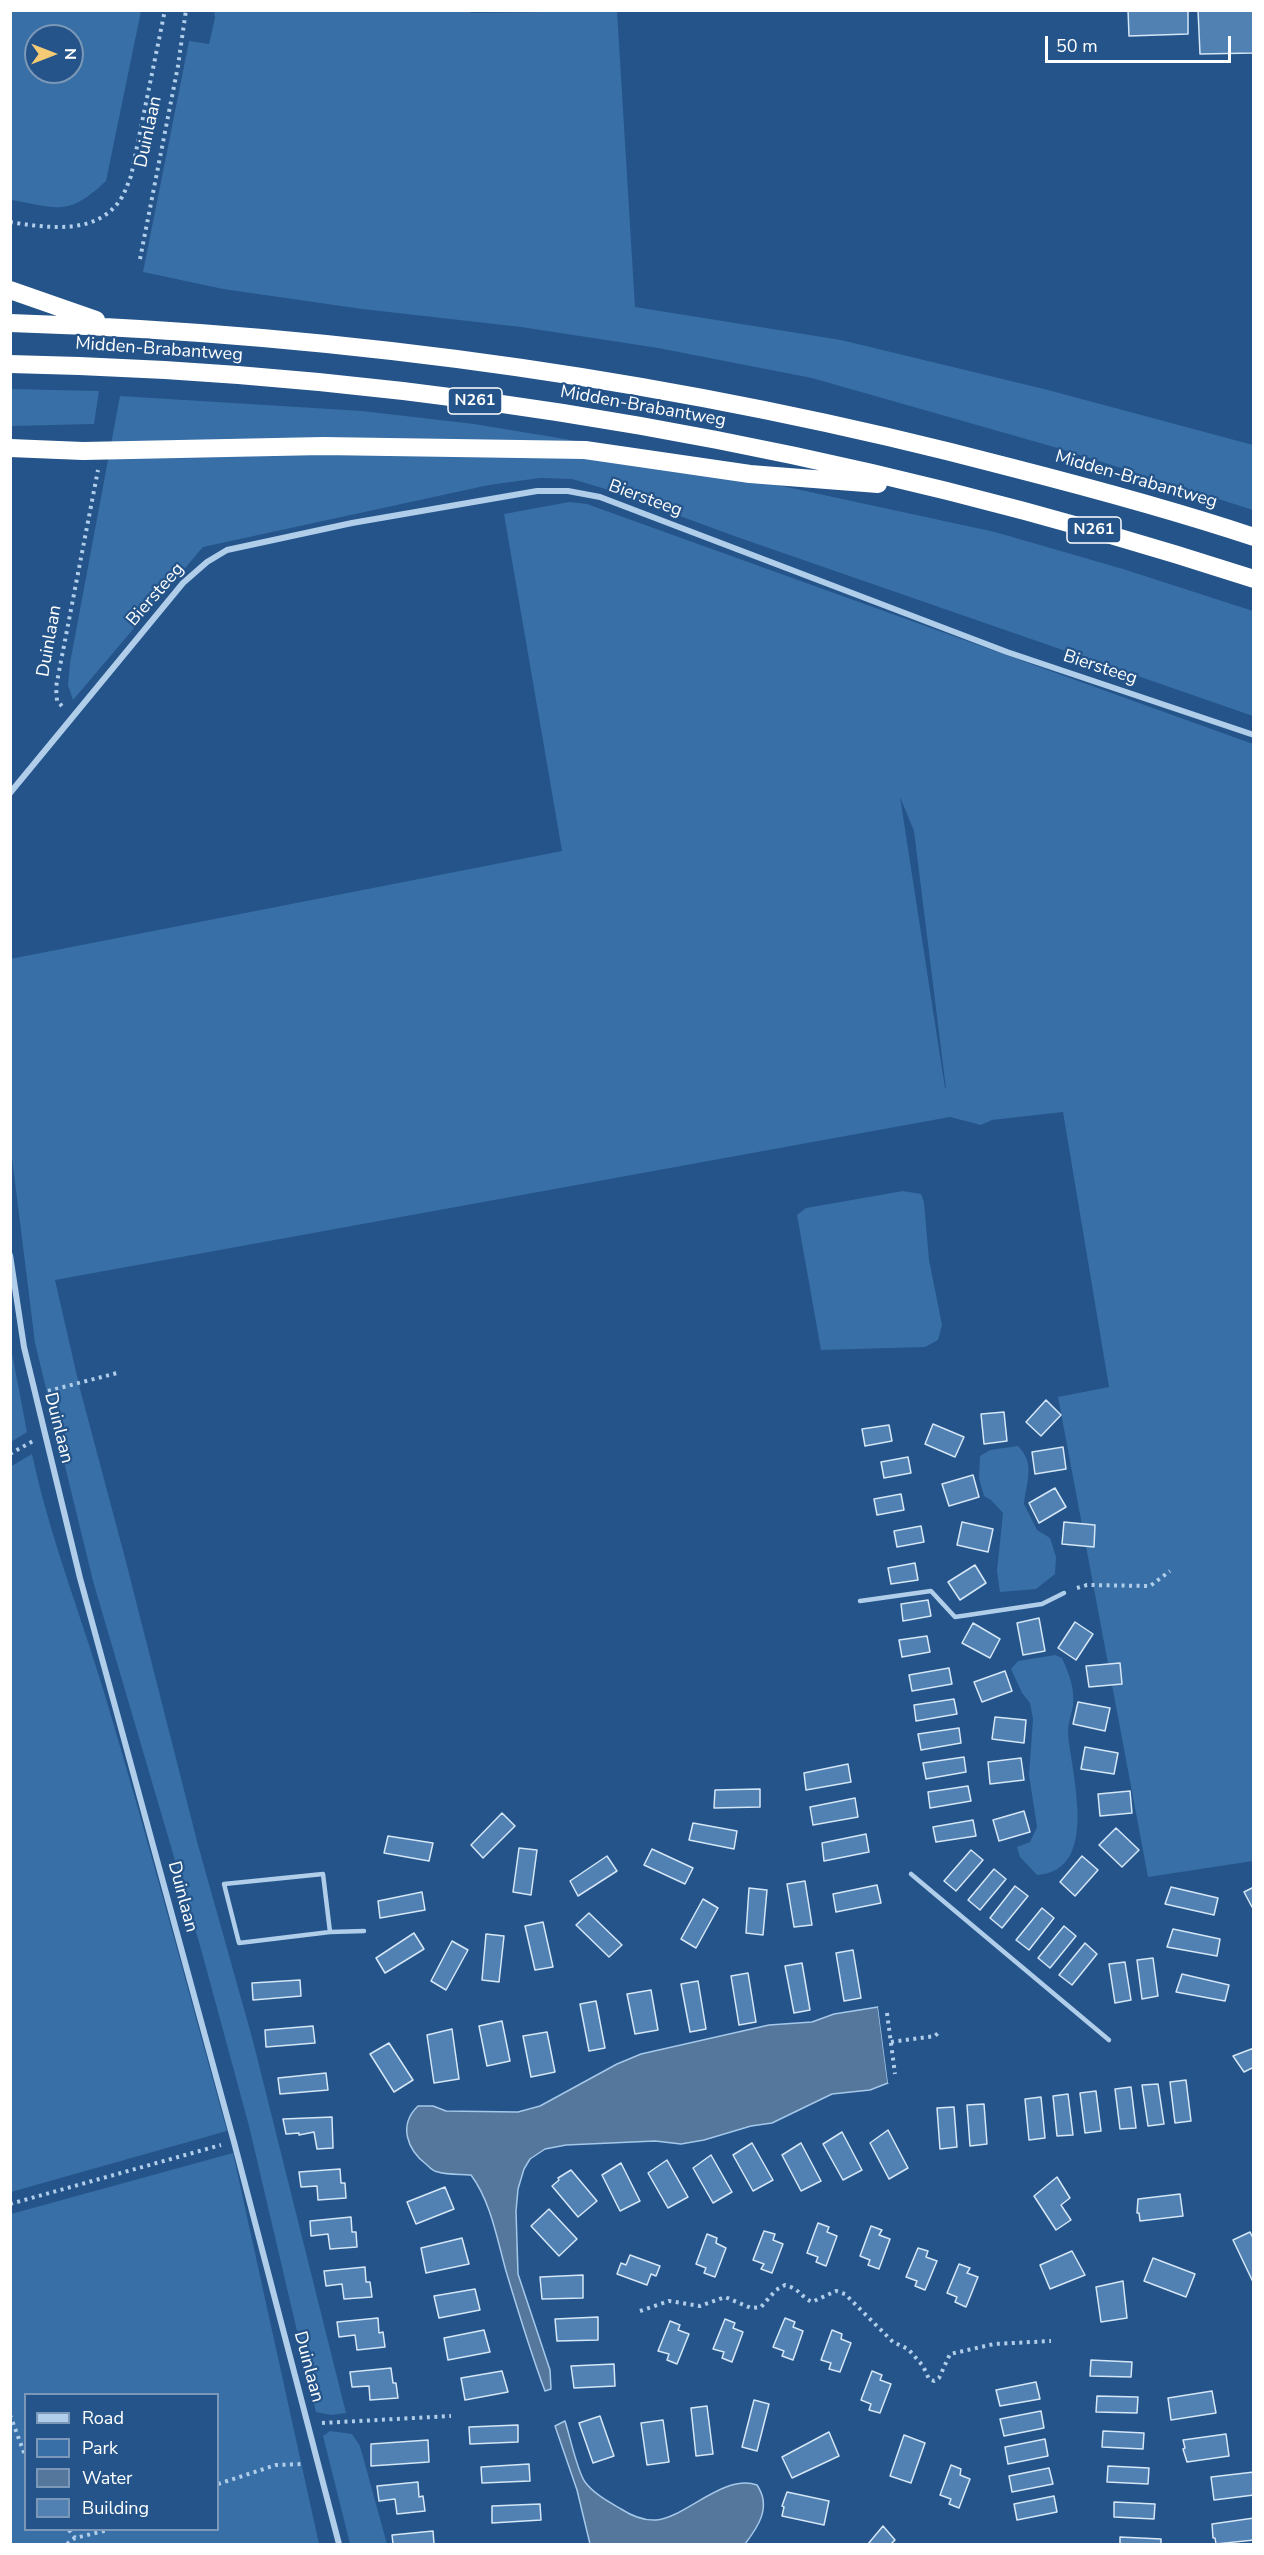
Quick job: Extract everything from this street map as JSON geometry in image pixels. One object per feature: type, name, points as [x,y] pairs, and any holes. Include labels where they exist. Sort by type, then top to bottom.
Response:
[{"type":"highway","name":"N261","points":[[10,290],[112,326]]},
{"type":"highway","name":"Midden-Brabantweg","points":[[10,323],[112,326],[404,352],[636,385],[915,442],[1074,484],[1254,537]]},
{"type":"highway","name":"Midden-Brabantweg","points":[[10,364],[105,366],[345,385],[633,425],[823,462],[933,488],[1066,522],[1254,579]]},
{"type":"highway","name":"N261","points":[[10,448],[83,451],[322,446],[585,450],[750,474],[933,488]]},
{"type":"street","name":"Biersteeg","points":[[71,718],[183,584],[207,562],[227,550],[507,495],[537,491],[568,491],[600,497],[1007,652],[1254,735]]},
{"type":"street","points":[[10,793],[71,718]]},
{"type":"street","name":"Duinlaan","points":[[10,1255],[24,1347],[34,1394],[80,1578],[234,2142],[339,2544]]},
{"type":"lane","points":[[860,1601],[931,1591],[955,1617],[1042,1604],[1064,1593]]},
{"type":"lane","points":[[330,1932],[323,1874],[224,1884],[239,1943],[330,1932],[364,1931]]},
{"type":"lane","points":[[911,1874],[1109,2040]]},
{"type":"path","points":[[10,222],[50,229],[77,226],[110,211],[121,198],[131,176],[165,10]]},
{"type":"path","name":"Duinlaan","points":[[140,259],[178,66],[186,10]]},
{"type":"path","name":"Duinlaan","points":[[71,718],[57,701],[56,687],[98,470]]},
{"type":"path","points":[[34,1394],[62,1389],[117,1372]]},
{"type":"path","points":[[10,1454],[44,1436]]},
{"type":"path","points":[[1064,1593],[1087,1585],[1150,1586],[1170,1571]]},
{"type":"path","points":[[887,2013],[895,2074]]},
{"type":"path","points":[[891,2042],[934,2036],[940,2031]]},
{"type":"path","points":[[10,2204],[234,2142]]},
{"type":"path","points":[[640,2311],[669,2301],[700,2306],[725,2296],[751,2308],[761,2307],[776,2290],[785,2285],[798,2288],[806,2299],[812,2302],[836,2291],[845,2294],[893,2342],[908,2349],[929,2379],[934,2381],[939,2378],[950,2354],[994,2344],[1051,2341]]},
{"type":"path","points":[[10,2415],[24,2453]]},
{"type":"path","points":[[308,2424],[450,2415]]},
{"type":"path","points":[[219,2484],[276,2465],[318,2464]]},
{"type":"path","points":[[70,2531],[75,2538]]},
{"type":"path","points":[[67,2544],[75,2538],[101,2531]]},
{"type":"green space","points":[[470,10],[471,13],[617,11],[635,307],[841,340],[1048,390],[1253,445],[1253,510],[1061,449],[812,378],[658,348],[521,327],[362,309],[223,289],[143,272],[189,41],[209,44],[215,18],[214,11]]},
{"type":"green space","points":[[10,11],[141,11],[106,181],[72,205],[52,207],[11,200]]},
{"type":"green space","points":[[11,389],[99,391],[94,424],[11,426]]},
{"type":"green space","points":[[120,396],[362,411],[474,424],[565,439],[995,532],[1123,569],[1253,611],[1253,716],[737,537],[612,491],[572,479],[540,478],[489,485],[203,547],[73,700],[68,685],[70,663]]},
{"type":"green space","points":[[569,502],[587,504],[1253,744],[1253,1861],[1148,1877],[1058,1397],[1109,1387],[1063,1112],[992,1120],[981,1125],[950,1117],[55,1280],[80,1389],[198,1845],[253,2041],[346,2413],[331,2415],[316,2412],[249,2126],[201,1949],[93,1581],[35,1343],[11,1150],[10,959],[562,851],[504,514]],"holes":[[[900,797],[914,831],[946,1089]]]},
{"type":"green space","points":[[903,1191],[921,1194],[924,1202],[929,1260],[942,1325],[938,1340],[925,1347],[821,1350],[797,1215],[806,1208]]},
{"type":"green space","points":[[11,1348],[27,1432],[10,1442]]},
{"type":"green space","points":[[1018,1446],[1024,1453],[1028,1466],[1024,1504],[1037,1530],[1050,1538],[1056,1557],[1055,1574],[1036,1589],[1000,1592],[997,1571],[1003,1513],[984,1496],[979,1478],[980,1456],[990,1450]]},
{"type":"green space","points":[[32,1454],[56,1543],[103,1689],[135,1799],[227,2131],[11,2192],[10,1467]]},
{"type":"green space","points":[[1055,1655],[1062,1658],[1073,1693],[1068,1733],[1078,1817],[1076,1839],[1069,1857],[1057,1869],[1037,1875],[1020,1857],[1017,1847],[1030,1842],[1037,1827],[1029,1775],[1033,1719],[1030,1703],[1022,1693],[1011,1669],[1018,1661]]},
{"type":"green space","points":[[233,2153],[319,2544],[11,2544],[11,2214]]},
{"type":"green space","points":[[330,2431],[352,2434],[360,2446],[387,2544],[350,2544],[323,2436]]},
{"type":"water","points":[[878,2007],[888,2083],[870,2090],[832,2094],[772,2123],[751,2126],[704,2140],[681,2144],[655,2141],[566,2145],[545,2149],[530,2159],[524,2169],[518,2189],[516,2211],[518,2274],[550,2370],[551,2389],[545,2391],[484,2197],[471,2175],[434,2171],[414,2152],[407,2129],[408,2121],[418,2106],[433,2106],[446,2111],[518,2112],[540,2106],[617,2064],[641,2054],[769,2025],[812,2022],[834,2014]]},
{"type":"water","points":[[565,2421],[576,2462],[585,2482],[602,2497],[629,2514],[647,2520],[656,2520],[679,2512],[718,2490],[744,2483],[757,2485],[761,2493],[763,2509],[758,2524],[745,2544],[590,2544],[577,2490],[555,2426]]},
{"type":"pier","points":[[881,2006],[891,2083],[888,2083],[878,2007]]},
{"type":"building","points":[[1128,10],[1188,10],[1188,34],[1129,36]]},
{"type":"building","points":[[1198,10],[1254,10],[1254,53],[1200,54]]},
{"type":"building","points":[[1046,1400],[1061,1415],[1041,1436],[1026,1422]]},
{"type":"building","points":[[1004,1412],[1007,1441],[984,1444],[981,1414]]},
{"type":"building","points":[[933,1424],[964,1437],[955,1457],[925,1444]]},
{"type":"building","points":[[889,1425],[892,1441],[865,1446],[862,1429]]},
{"type":"building","points":[[1063,1447],[1066,1469],[1035,1474],[1032,1452]]},
{"type":"building","points":[[908,1457],[911,1473],[884,1478],[881,1462]]},
{"type":"building","points":[[973,1475],[979,1497],[949,1506],[942,1484]]},
{"type":"building","points":[[1055,1488],[1066,1507],[1039,1523],[1029,1503]]},
{"type":"building","points":[[901,1494],[904,1510],[877,1515],[874,1499]]},
{"type":"building","points":[[962,1522],[993,1529],[988,1552],[957,1545]]},
{"type":"building","points":[[1064,1522],[1095,1525],[1094,1547],[1062,1544]]},
{"type":"building","points":[[921,1526],[924,1542],[897,1547],[894,1531]]},
{"type":"building","points":[[915,1563],[918,1580],[891,1584],[888,1568]]},
{"type":"building","points":[[975,1565],[986,1583],[960,1600],[948,1582]]},
{"type":"building","points":[[928,1600],[931,1616],[903,1621],[901,1604]]},
{"type":"building","points":[[1039,1618],[1045,1651],[1023,1655],[1017,1623]]},
{"type":"building","points":[[1075,1622],[1093,1634],[1076,1660],[1058,1648]]},
{"type":"building","points":[[973,1623],[1000,1639],[990,1658],[962,1643]]},
{"type":"building","points":[[927,1636],[930,1652],[902,1657],[899,1640]]},
{"type":"building","points":[[1120,1663],[1122,1684],[1089,1687],[1086,1666]]},
{"type":"building","points":[[949,1668],[952,1684],[912,1691],[909,1675]]},
{"type":"building","points":[[1005,1671],[1012,1691],[982,1702],[974,1682]]},
{"type":"building","points":[[954,1699],[957,1714],[916,1721],[914,1705]]},
{"type":"building","points":[[1078,1702],[1110,1708],[1105,1731],[1073,1724]]},
{"type":"building","points":[[995,1717],[1026,1720],[1024,1743],[992,1739]]},
{"type":"building","points":[[959,1728],[961,1743],[921,1750],[918,1734]]},
{"type":"building","points":[[1085,1747],[1118,1753],[1114,1774],[1081,1769]]},
{"type":"building","points":[[964,1757],[966,1772],[926,1779],[923,1763]]},
{"type":"building","points":[[1021,1758],[1024,1780],[990,1784],[988,1762]]},
{"type":"building","points":[[848,1764],[851,1782],[806,1790],[804,1773]]},
{"type":"building","points":[[968,1786],[971,1801],[930,1808],[928,1792]]},
{"type":"building","points":[[760,1789],[760,1807],[714,1808],[715,1790]]},
{"type":"building","points":[[1130,1791],[1132,1813],[1100,1816],[1098,1794]]},
{"type":"building","points":[[855,1798],[858,1817],[813,1825],[810,1807]]},
{"type":"building","points":[[1024,1811],[1030,1832],[999,1841],[993,1820]]},
{"type":"building","points":[[502,1813],[515,1826],[483,1858],[471,1845]]},
{"type":"building","points":[[973,1820],[976,1836],[936,1842],[933,1827]]},
{"type":"building","points":[[693,1823],[737,1831],[734,1849],[689,1840]]},
{"type":"building","points":[[1116,1828],[1139,1850],[1122,1867],[1099,1845]]},
{"type":"building","points":[[866,1834],[869,1852],[824,1861],[822,1843]]},
{"type":"building","points":[[388,1836],[433,1843],[429,1861],[384,1853]]},
{"type":"building","points":[[519,1848],[537,1850],[531,1895],[513,1892]]},
{"type":"building","points":[[652,1849],[693,1868],[685,1884],[644,1865]]},
{"type":"building","points":[[971,1850],[983,1860],[956,1891],[944,1881]]},
{"type":"building","points":[[607,1856],[617,1871],[578,1896],[570,1881]]},
{"type":"building","points":[[1082,1856],[1098,1870],[1075,1896],[1060,1882]]},
{"type":"building","points":[[994,1869],[1006,1879],[980,1910],[968,1900]]},
{"type":"building","points":[[805,1881],[812,1925],[794,1927],[787,1884]]},
{"type":"building","points":[[877,1885],[881,1903],[836,1912],[833,1894]]},
{"type":"building","points":[[1015,1886],[1028,1896],[1002,1928],[990,1918]]},
{"type":"building","points":[[1171,1887],[1218,1898],[1214,1915],[1165,1904]]},
{"type":"building","points":[[1254,1887],[1254,1906],[1252,1907],[1244,1892]]},
{"type":"building","points":[[749,1888],[767,1890],[763,1935],[746,1933]]},
{"type":"building","points":[[422,1892],[425,1910],[380,1918],[378,1901]]},
{"type":"building","points":[[703,1899],[718,1908],[696,1948],[681,1939]]},
{"type":"building","points":[[1042,1908],[1054,1918],[1029,1950],[1016,1940]]},
{"type":"building","points":[[589,1913],[622,1945],[609,1957],[576,1925]]},
{"type":"building","points":[[543,1922],[553,1967],[535,1970],[525,1926]]},
{"type":"building","points":[[1064,1926],[1076,1936],[1050,1968],[1038,1958]]},
{"type":"building","points":[[1173,1929],[1220,1939],[1217,1956],[1167,1947]]},
{"type":"building","points":[[414,1933],[424,1949],[385,1973],[376,1958]]},
{"type":"building","points":[[486,1934],[504,1936],[499,1982],[482,1980]]},
{"type":"building","points":[[452,1941],[468,1950],[446,1990],[431,1981]]},
{"type":"building","points":[[1085,1943],[1097,1954],[1072,1985],[1059,1975]]},
{"type":"building","points":[[853,1950],[861,1998],[844,2001],[836,1953]]},
{"type":"building","points":[[1153,1958],[1158,1996],[1142,1999],[1137,1960]]},
{"type":"building","points":[[1125,1962],[1131,2000],[1115,2003],[1109,1964]]},
{"type":"building","points":[[802,1963],[810,2010],[794,2013],[785,1966]]},
{"type":"building","points":[[748,1973],[756,2022],[739,2025],[731,1976]]},
{"type":"building","points":[[1182,1974],[1229,1985],[1225,2001],[1176,1992]]},
{"type":"building","points":[[300,1980],[301,1996],[253,2000],[252,1983]]},
{"type":"building","points":[[698,1981],[706,2029],[690,2032],[681,1984]]},
{"type":"building","points":[[651,1990],[658,2030],[635,2034],[627,1994]]},
{"type":"building","points":[[596,2001],[605,2048],[589,2051],[580,2004]]},
{"type":"building","points":[[502,2021],[510,2061],[487,2066],[479,2026]]},
{"type":"building","points":[[313,2026],[315,2043],[266,2047],[265,2030]]},
{"type":"building","points":[[452,2029],[459,2079],[434,2083],[427,2035]]},
{"type":"building","points":[[547,2032],[555,2072],[531,2077],[523,2036]]},
{"type":"building","points":[[389,2043],[413,2080],[394,2092],[370,2054]]},
{"type":"building","points":[[1254,2048],[1254,2067],[1244,2072],[1233,2056]]},
{"type":"building","points":[[326,2073],[328,2090],[280,2094],[278,2078]]},
{"type":"building","points":[[1186,2080],[1191,2121],[1175,2123],[1170,2082]]},
{"type":"building","points":[[1158,2084],[1164,2124],[1148,2126],[1142,2085]]},
{"type":"building","points":[[1131,2087],[1136,2128],[1120,2129],[1115,2089]]},
{"type":"building","points":[[1096,2091],[1101,2131],[1085,2133],[1080,2093]]},
{"type":"building","points":[[1068,2094],[1073,2135],[1057,2136],[1053,2096]]},
{"type":"building","points":[[1041,2097],[1045,2138],[1029,2140],[1025,2099]]},
{"type":"building","points":[[984,2104],[987,2144],[970,2146],[967,2105]]},
{"type":"building","points":[[954,2107],[957,2147],[940,2149],[937,2108]]},
{"type":"building","points":[[332,2117],[333,2148],[317,2149],[314,2132],[299,2135],[299,2133],[286,2134],[283,2119]]},
{"type":"building","points":[[888,2130],[908,2168],[889,2179],[870,2143]]},
{"type":"building","points":[[842,2132],[862,2170],[843,2180],[823,2144]]},
{"type":"building","points":[[752,2143],[773,2180],[753,2191],[733,2155]]},
{"type":"building","points":[[801,2143],[821,2181],[801,2191],[782,2155]]},
{"type":"building","points":[[711,2155],[732,2192],[713,2203],[693,2168]]},
{"type":"building","points":[[667,2160],[688,2197],[668,2208],[648,2173]]},
{"type":"building","points":[[621,2163],[640,2201],[620,2211],[602,2175]]},
{"type":"building","points":[[340,2169],[341,2183],[345,2183],[346,2198],[318,2200],[317,2186],[301,2187],[299,2172]]},
{"type":"building","points":[[571,2170],[597,2201],[578,2217],[552,2186],[559,2180],[558,2178]]},
{"type":"building","points":[[1057,2177],[1070,2198],[1061,2205],[1071,2220],[1056,2230],[1034,2196]]},
{"type":"building","points":[[445,2187],[454,2209],[416,2224],[407,2202]]},
{"type":"building","points":[[1180,2194],[1183,2216],[1140,2221],[1139,2213],[1137,2213],[1138,2199]]},
{"type":"building","points":[[549,2209],[577,2239],[559,2256],[531,2226]]},
{"type":"building","points":[[351,2217],[352,2232],[356,2232],[357,2247],[330,2249],[328,2234],[311,2236],[310,2221]]},
{"type":"building","points":[[818,2223],[829,2227],[827,2232],[837,2236],[826,2266],[816,2262],[818,2257],[807,2253]]},
{"type":"building","points":[[871,2226],[882,2230],[879,2235],[890,2239],[879,2269],[868,2265],[870,2260],[860,2256]]},
{"type":"building","points":[[764,2231],[775,2234],[773,2240],[783,2244],[772,2273],[761,2269],[764,2264],[753,2260]]},
{"type":"building","points":[[1250,2232],[1254,2240],[1253,2282],[1233,2240]]},
{"type":"building","points":[[707,2234],[717,2238],[716,2243],[726,2248],[715,2277],[704,2273],[706,2268],[696,2264]]},
{"type":"building","points":[[462,2238],[469,2264],[426,2273],[421,2248]]},
{"type":"building","points":[[918,2248],[928,2251],[926,2257],[937,2261],[925,2290],[915,2286],[917,2281],[906,2277]]},
{"type":"building","points":[[1072,2251],[1085,2275],[1050,2289],[1040,2265]]},
{"type":"building","points":[[630,2255],[660,2266],[656,2276],[651,2274],[647,2285],[617,2274],[621,2263],[626,2265]]},
{"type":"building","points":[[1153,2258],[1195,2274],[1186,2297],[1144,2281]]},
{"type":"building","points":[[959,2264],[970,2268],[967,2273],[978,2277],[966,2307],[955,2302],[957,2297],[947,2293]]},
{"type":"building","points":[[365,2267],[366,2282],[370,2282],[372,2297],[344,2299],[342,2284],[326,2286],[324,2271]]},
{"type":"building","points":[[583,2275],[583,2298],[542,2299],[540,2277]]},
{"type":"building","points":[[1123,2281],[1127,2318],[1101,2322],[1096,2287]]},
{"type":"building","points":[[475,2289],[480,2310],[439,2318],[434,2296]]},
{"type":"building","points":[[598,2317],[598,2340],[557,2341],[555,2319]]},
{"type":"building","points":[[378,2318],[379,2333],[383,2332],[385,2347],[357,2350],[355,2335],[339,2337],[337,2322]]},
{"type":"building","points":[[785,2318],[795,2322],[793,2327],[803,2331],[793,2360],[782,2356],[784,2351],[773,2347]]},
{"type":"building","points":[[725,2319],[735,2323],[733,2328],[743,2332],[732,2362],[722,2358],[724,2352],[713,2349]]},
{"type":"building","points":[[670,2321],[680,2325],[678,2330],[689,2334],[677,2364],[667,2360],[669,2354],[658,2351]]},
{"type":"building","points":[[484,2330],[490,2352],[448,2360],[444,2338]]},
{"type":"building","points":[[832,2330],[842,2334],[841,2339],[851,2343],[840,2372],[829,2369],[831,2363],[821,2360]]},
{"type":"building","points":[[1091,2360],[1132,2362],[1131,2377],[1090,2376]]},
{"type":"building","points":[[614,2364],[615,2386],[574,2388],[571,2366]]},
{"type":"building","points":[[391,2368],[398,2398],[370,2400],[369,2386],[352,2387],[350,2372]]},
{"type":"building","points":[[502,2371],[508,2392],[465,2400],[461,2378]]},
{"type":"building","points":[[872,2371],[882,2375],[880,2380],[891,2384],[880,2413],[869,2410],[871,2404],[861,2400]]},
{"type":"building","points":[[1036,2382],[1040,2399],[1000,2406],[996,2390]]},
{"type":"building","points":[[1212,2391],[1216,2413],[1171,2420],[1168,2398]]},
{"type":"building","points":[[1097,2396],[1138,2397],[1137,2413],[1096,2412]]},
{"type":"building","points":[[754,2400],[769,2404],[757,2451],[742,2447]]},
{"type":"building","points":[[707,2406],[713,2454],[696,2456],[691,2408]]},
{"type":"building","points":[[1041,2411],[1044,2428],[1004,2436],[1000,2419]]},
{"type":"building","points":[[600,2416],[614,2456],[593,2463],[579,2423]]},
{"type":"building","points":[[663,2420],[669,2462],[647,2465],[641,2423]]},
{"type":"building","points":[[518,2425],[518,2442],[470,2444],[469,2427]]},
{"type":"building","points":[[1103,2431],[1144,2433],[1143,2449],[1102,2447]]},
{"type":"building","points":[[829,2432],[839,2456],[792,2478],[782,2457]]},
{"type":"building","points":[[1226,2434],[1229,2456],[1187,2462],[1183,2440]]},
{"type":"building","points":[[904,2435],[925,2443],[911,2483],[890,2476]]},
{"type":"building","points":[[1045,2439],[1048,2456],[1008,2464],[1005,2447]]},
{"type":"building","points":[[428,2440],[429,2462],[371,2466],[371,2444]]},
{"type":"building","points":[[529,2464],[530,2481],[482,2483],[481,2467]]},
{"type":"building","points":[[951,2465],[961,2469],[960,2475],[970,2479],[959,2508],[949,2504],[951,2499],[940,2495]]},
{"type":"building","points":[[1108,2466],[1149,2468],[1148,2484],[1107,2482]]},
{"type":"building","points":[[1049,2468],[1053,2484],[1012,2492],[1009,2476]]},
{"type":"building","points":[[1254,2472],[1254,2495],[1214,2500],[1211,2477]]},
{"type":"building","points":[[418,2482],[419,2497],[423,2496],[425,2511],[397,2514],[395,2499],[379,2501],[377,2486]]},
{"type":"building","points":[[787,2492],[829,2501],[824,2525],[782,2516],[784,2507],[782,2506]]},
{"type":"building","points":[[1054,2496],[1057,2512],[1017,2520],[1014,2504]]},
{"type":"building","points":[[1114,2502],[1155,2504],[1154,2519],[1114,2517]]},
{"type":"building","points":[[540,2504],[541,2520],[492,2523],[492,2506]]},
{"type":"building","points":[[1254,2518],[1254,2540],[1216,2544],[1212,2524]]},
{"type":"building","points":[[883,2526],[895,2540],[891,2544],[868,2544]]},
{"type":"building","points":[[433,2531],[434,2544],[393,2544],[392,2535]]},
{"type":"building","points":[[1120,2537],[1161,2539],[1161,2544],[1120,2544]]}]
